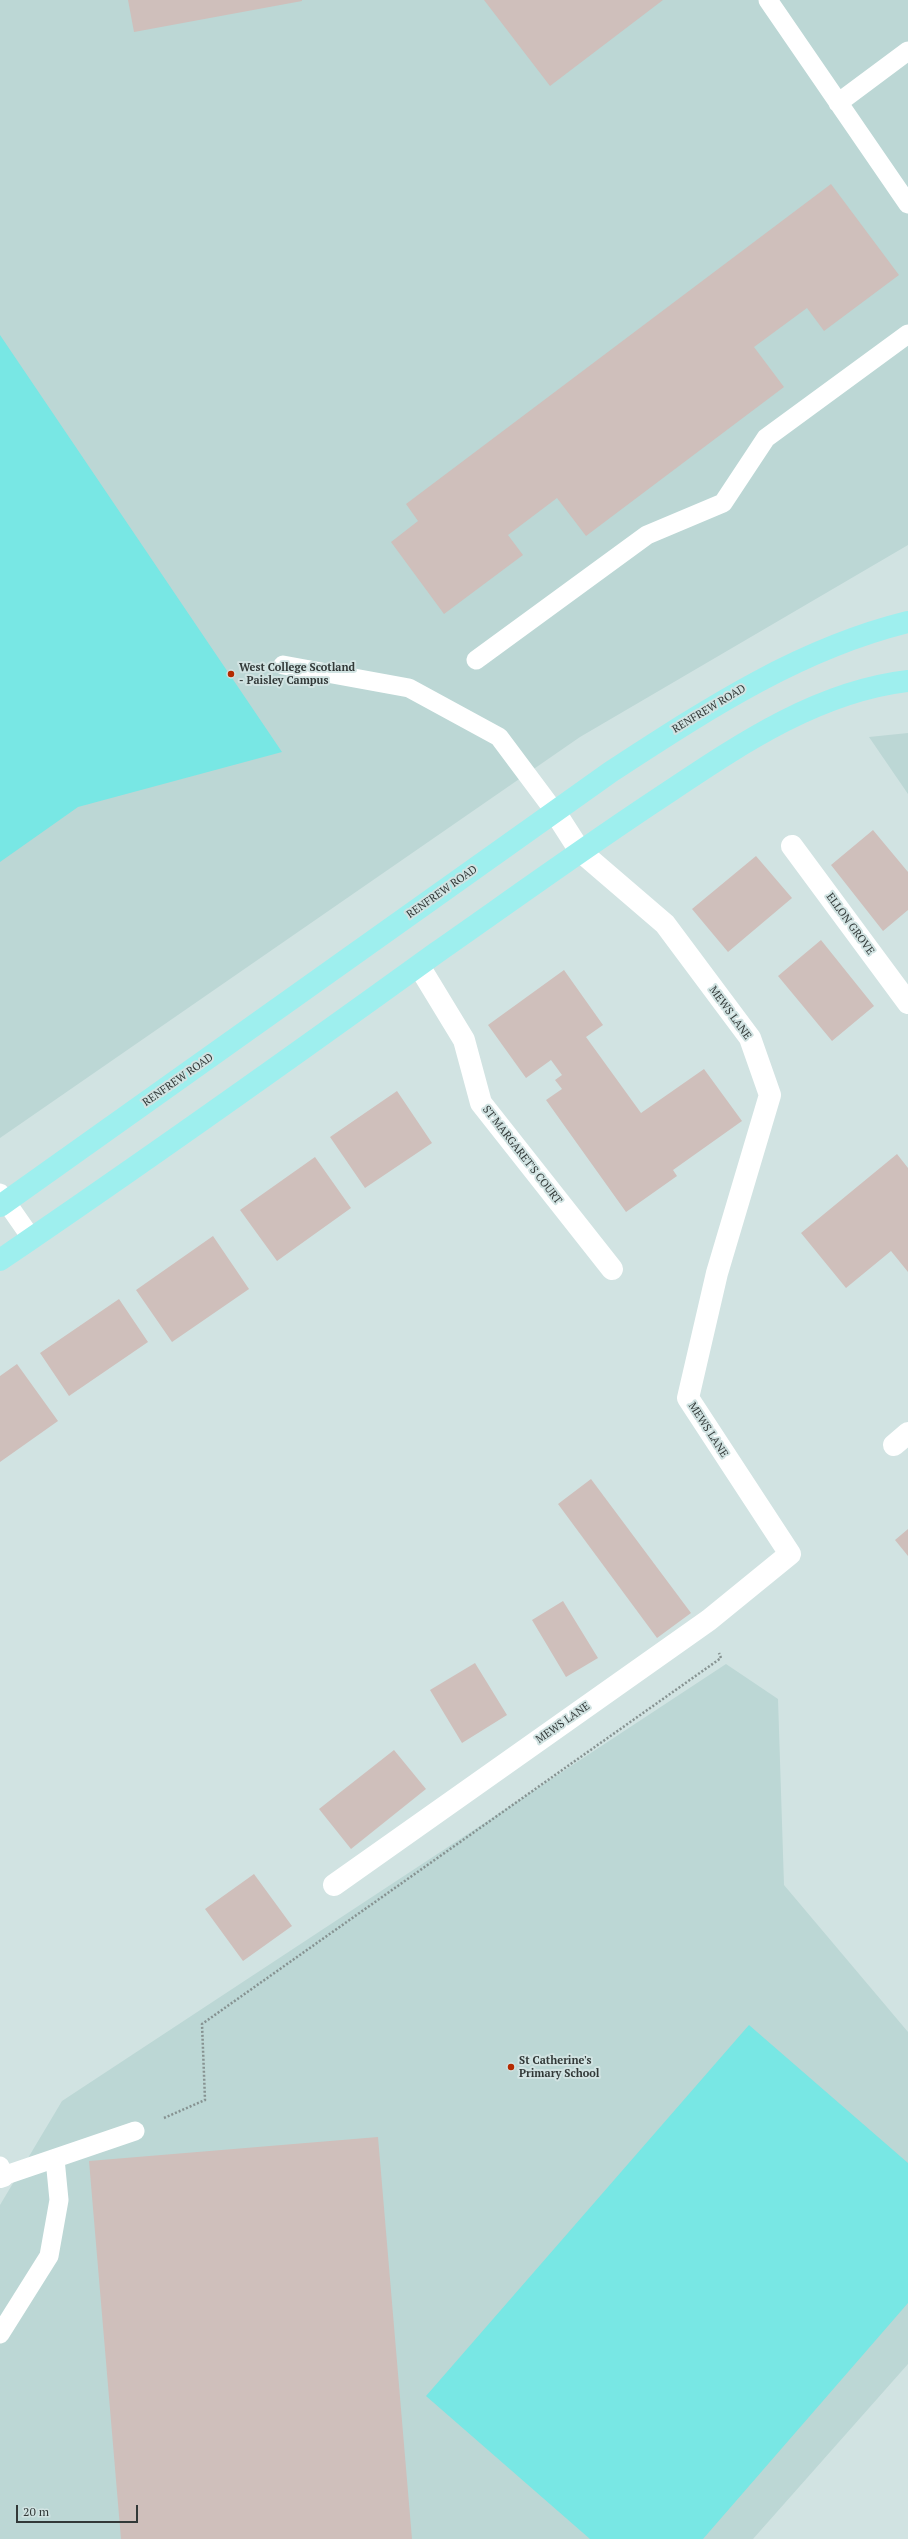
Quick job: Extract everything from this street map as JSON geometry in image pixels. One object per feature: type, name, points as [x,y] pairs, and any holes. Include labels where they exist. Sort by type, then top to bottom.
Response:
[{"type":"main road","name":"RENFREW ROAD","points":[[2,1201],[612,771],[702,712],[776,670],[825,649],[908,622]]},
{"type":"main road","points":[[0,1260],[32,1239],[580,851],[741,743],[834,699],[890,683],[908,681]]},
{"type":"street","name":"MEWS LANE","points":[[334,1885],[709,1620],[790,1554],[688,1398],[717,1273],[770,1095],[750,1038],[665,924],[580,851],[555,812]]},
{"type":"street","name":"ELLON GROVE","points":[[792,846],[908,1003]]},
{"type":"street","name":"ST MARGARET'S COURT","points":[[419,966],[464,1040],[481,1103],[612,1269]]},
{"type":"lane","points":[[768,0],[908,204]]},
{"type":"lane","points":[[838,103],[908,51]]},
{"type":"lane","points":[[476,660],[647,535],[723,504],[766,438],[908,334]]},
{"type":"lane","points":[[283,665],[409,688],[498,737],[555,812]]},
{"type":"lane","points":[[2,1201],[32,1239]]},
{"type":"lane","points":[[1,2173],[54,2159],[135,2131]]},
{"type":"lane","points":[[0,2334],[49,2256],[59,2200],[54,2159]]},
{"type":"path","points":[[135,2131],[205,2100],[202,2024],[721,1658],[709,1620]]},
{"type":"shaded area","points":[[0,0],[908,0],[908,545],[580,737],[0,1138]]},
{"type":"shaded area","points":[[0,335],[282,752],[78,807],[0,862]]},
{"type":"shaded area","points":[[908,733],[908,794],[869,737]]},
{"type":"shaded area","name":"St Catherine's Primary School","points":[[726,1664],[778,1699],[784,1885],[908,2032],[908,2364],[753,2539],[0,2539],[0,2205],[62,2101]]},
{"type":"shaded area","points":[[749,2025],[908,2163],[908,2303],[703,2539],[590,2539],[426,2396]]},
{"type":"building","points":[[128,0],[302,0],[302,1],[134,32]]},
{"type":"building","points":[[484,0],[663,0],[550,86]]},
{"type":"building","points":[[831,184],[899,275],[824,331],[807,308],[754,347],[784,387],[586,536],[557,498],[508,535],[523,555],[444,614],[391,542],[418,521],[406,504]]},
{"type":"building","points":[[873,830],[908,872],[908,910],[883,931],[831,865]]},
{"type":"building","points":[[756,856],[792,898],[728,952],[692,909]]},
{"type":"building","points":[[821,940],[874,1006],[832,1041],[778,976]]},
{"type":"building","points":[[564,970],[603,1025],[586,1037],[641,1113],[704,1069],[742,1121],[673,1170],[677,1176],[626,1212],[546,1100],[562,1089],[555,1080],[562,1075],[551,1060],[526,1078],[488,1025]]},
{"type":"building","points":[[397,1091],[432,1143],[365,1188],[330,1137]]},
{"type":"building","points":[[897,1154],[908,1168],[908,1272],[891,1251],[846,1288],[801,1233]]},
{"type":"building","points":[[315,1157],[351,1208],[277,1261],[240,1210]]},
{"type":"building","points":[[213,1236],[249,1289],[172,1342],[136,1290]]},
{"type":"building","points":[[119,1299],[148,1342],[69,1396],[40,1353]]},
{"type":"building","points":[[17,1364],[58,1421],[0,1462],[0,1376]]},
{"type":"building","points":[[591,1479],[691,1613],[657,1638],[558,1504]]},
{"type":"building","points":[[908,1529],[908,1556],[895,1540]]},
{"type":"building","points":[[563,1601],[598,1658],[566,1677],[532,1620]]},
{"type":"building","points":[[475,1663],[507,1715],[462,1743],[430,1690]]},
{"type":"building","points":[[394,1750],[426,1789],[351,1849],[319,1809]]},
{"type":"building","points":[[254,1874],[292,1926],[243,1961],[205,1909]]},
{"type":"building","points":[[378,2137],[412,2539],[121,2539],[89,2161]]},
{"type":"place","name":"West College Scotland - Paisley Campus","points":[[231,674]]},
{"type":"place","name":"St Catherine's Primary School","points":[[511,2067]]}]
